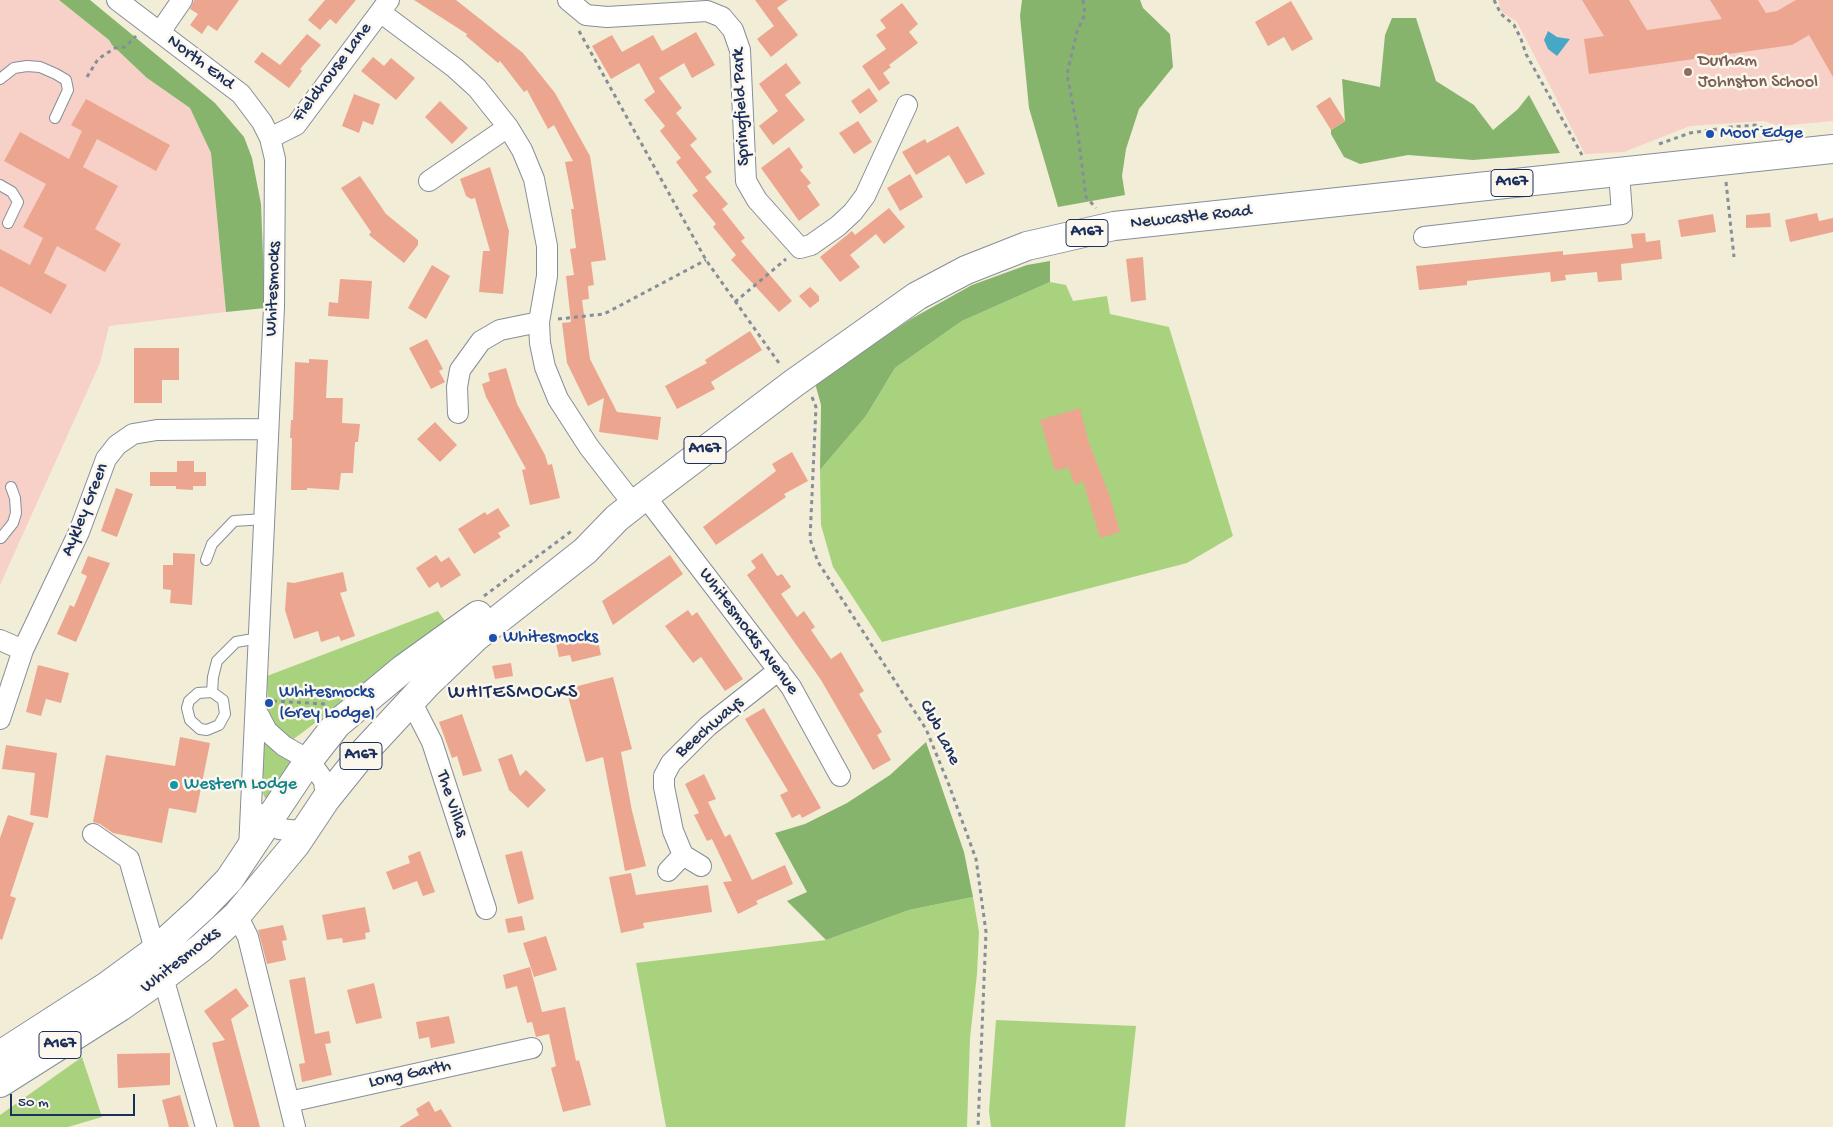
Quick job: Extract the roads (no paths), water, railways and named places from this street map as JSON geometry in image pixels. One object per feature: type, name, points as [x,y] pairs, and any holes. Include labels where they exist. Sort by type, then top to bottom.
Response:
[{"type":"highway","name":"A167","points":[[1619,173],[1833,149]]},
{"type":"highway","name":"Newcastle Road","points":[[799,379],[917,296],[966,270],[1027,246],[1114,226],[1619,173]]},
{"type":"highway","name":"Whitesmocks","points":[[0,1055],[107,986],[156,950],[202,908],[229,880],[309,760],[337,724],[403,669],[573,543],[632,506],[799,379]]},
{"type":"highway","name":"Whitesmocks","points":[[0,1083],[120,1007],[164,976],[200,948],[237,915],[269,878],[326,799],[363,753],[411,701],[476,637],[585,551],[632,506]]},
{"type":"street","name":"North End","points":[[117,0],[241,94],[253,107],[270,138]]},
{"type":"street","points":[[160,32],[182,0]]},
{"type":"street","name":"Springfield Park","points":[[568,1],[586,15],[607,17],[687,6],[722,17],[738,39],[742,64],[746,181],[756,200],[800,248],[811,245],[838,226],[853,212],[865,196],[907,105]]},
{"type":"street","name":"Whitesmocks Avenue","points":[[384,6],[478,88],[508,127],[522,150],[534,180],[543,218],[547,246],[547,276],[539,322],[545,367],[558,399],[589,447],[632,506],[779,670],[791,687],[840,776]]},
{"type":"street","name":"Fieldhouse Lane","points":[[270,138],[296,125],[384,6]]},
{"type":"street","points":[[429,181],[508,127]]},
{"type":"street","name":"Whitesmocks","points":[[249,850],[268,430],[276,183],[275,159],[270,138]]},
{"type":"street","points":[[1424,237],[1622,214],[1619,173]]},
{"type":"street","points":[[458,413],[457,387],[460,370],[481,340],[500,330],[539,322]]},
{"type":"street","name":"Aykley Green","points":[[0,719],[24,650],[79,532],[106,459],[117,445],[132,434],[157,430],[268,430]]},
{"type":"street","points":[[0,640],[24,650]]},
{"type":"street","name":"Beechways","points":[[682,855],[673,831],[664,788],[664,776],[671,763],[708,726],[779,670]]},
{"type":"street","name":"The Villas","points":[[411,701],[432,742],[486,909]]},
{"type":"street","name":"Whitesmocks","points":[[256,705],[266,731],[284,746],[309,760],[324,781],[326,799]]},
{"type":"street","points":[[252,798],[258,813],[278,829],[300,831],[307,827]]},
{"type":"street","points":[[93,834],[129,859],[206,1127]]},
{"type":"street","points":[[668,871],[682,855],[701,866]]},
{"type":"street","points":[[237,915],[248,938],[295,1127]]},
{"type":"street","name":"Long Garth","points":[[289,1102],[532,1048]]},
{"type":"lane","points":[[0,78],[14,68],[27,66],[40,67],[66,80],[68,90],[55,118]]},
{"type":"lane","points":[[0,185],[12,192],[18,202],[8,223]]},
{"type":"lane","points":[[0,538],[13,523],[16,513],[15,498],[11,487]]},
{"type":"lane","points":[[206,560],[212,544],[234,521],[264,518]]},
{"type":"lane","points":[[212,692],[217,661],[236,642],[259,638]]},
{"type":"water","points":[[1548,31],[1557,37],[1570,39],[1557,56],[1548,49],[1544,40]]},
{"type":"place","name":"Durham Johnston School","points":[[1688,72]]},
{"type":"place","name":"Moor Edge","points":[[1710,134]]},
{"type":"place","name":"Whitesmocks","points":[[493,638]]},
{"type":"place","name":"Whitesmocks (Grey Lodge)","points":[[269,703]]},
{"type":"place","name":"Western Lodge","points":[[174,785]]},
{"type":"district","name":"WHITESMOCKS","points":[[513,694]]}]
